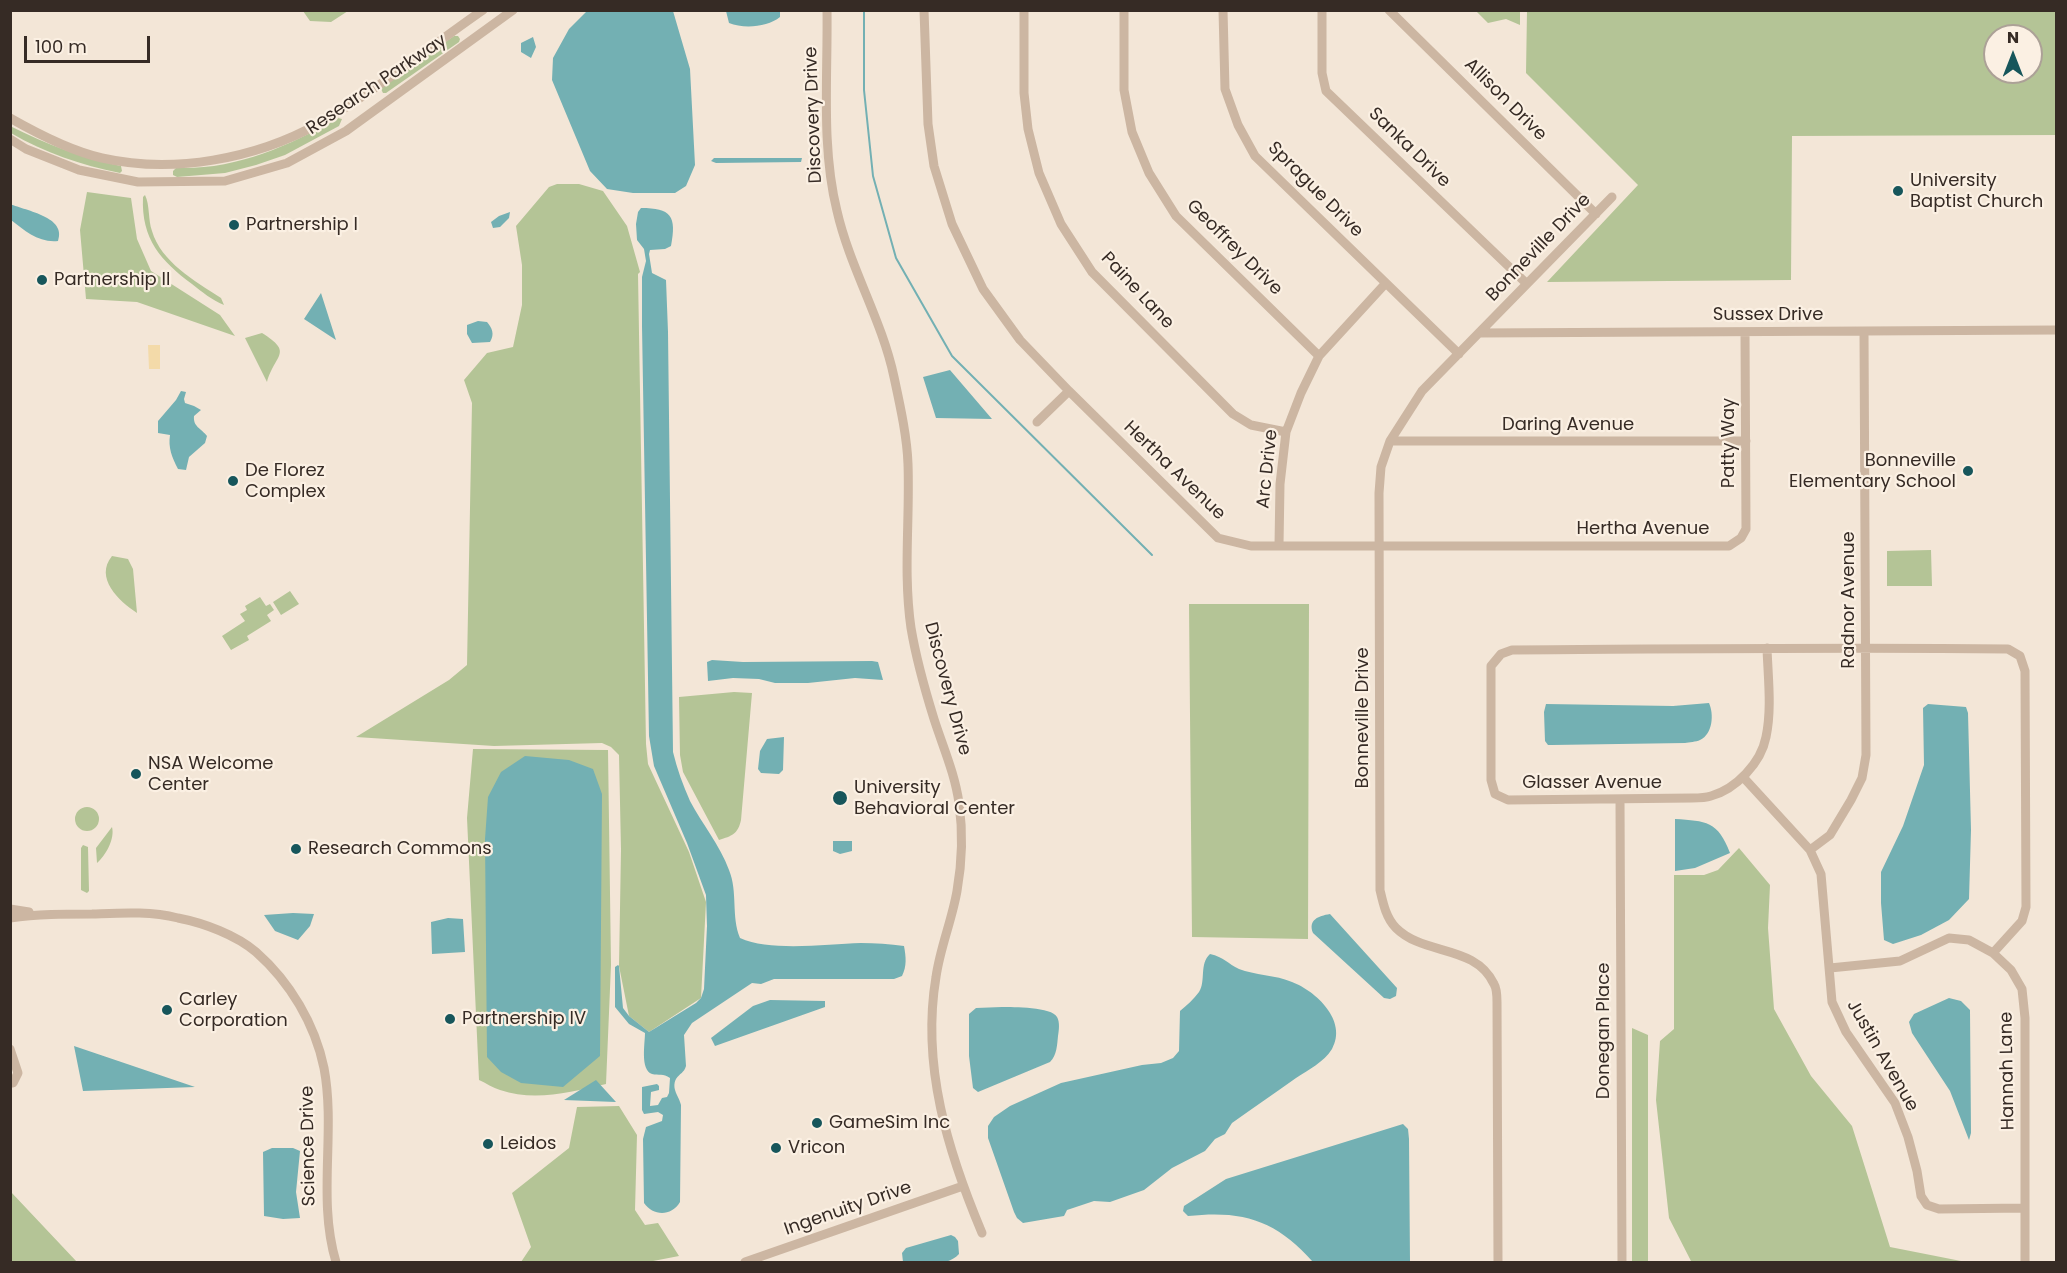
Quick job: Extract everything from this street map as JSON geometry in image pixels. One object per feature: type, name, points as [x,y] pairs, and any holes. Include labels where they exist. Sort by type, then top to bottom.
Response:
[{"type":"street","name":"Research Parkway","points":[[10,118],[45,137],[101,158],[150,164],[207,161],[269,147],[316,125],[359,99],[483,10]]},
{"type":"street","name":"Research Parkway","points":[[10,139],[26,149],[79,170],[138,182],[225,180],[287,163],[346,131],[513,10]]},
{"type":"street","name":"Hertha Avenue","points":[[924,10],[928,124],[934,166],[952,224],[983,289],[1020,340],[1218,538],[1251,546],[1729,546]]},
{"type":"street","name":"Paine Lane","points":[[1024,10],[1024,93],[1028,129],[1039,173],[1061,224],[1092,272],[1233,414],[1251,425],[1286,432]]},
{"type":"street","name":"Geoffrey Drive","points":[[1124,10],[1124,90],[1132,132],[1149,173],[1176,216],[1319,356]]},
{"type":"street","name":"Sprague Drive","points":[[1223,10],[1225,89],[1238,126],[1255,156],[1459,354]]},
{"type":"street","name":"Sanka Drive","points":[[1322,10],[1322,73],[1326,92],[1527,284]]},
{"type":"street","name":"Allison Drive","points":[[1389,10],[1596,214]]},
{"type":"street","name":"Discovery Drive","points":[[827,15],[828,147],[836,209],[848,252],[884,341],[893,373],[908,464],[906,572],[911,627],[959,804],[961,835],[958,884],[935,979],[932,1061],[940,1112],[963,1186],[982,1233]]},
{"type":"street","points":[[138,182],[150,164]]},
{"type":"street","points":[[150,164],[154,183]]},
{"type":"street","name":"Bonneville Drive","points":[[1498,1263],[1497,1002],[1495,984],[1480,966],[1463,955],[1417,942],[1396,928],[1385,912],[1380,890],[1379,545],[1381,467],[1390,441],[1422,391],[1612,197]]},
{"type":"street","name":"Arc Drive","points":[[1279,545],[1280,484],[1286,432],[1301,393],[1319,356],[1385,284]]},
{"type":"street","name":"Sussex Drive","points":[[1479,333],[2056,330]]},
{"type":"street","name":"Radnor Avenue","points":[[1810,850],[1830,835],[1851,800],[1862,778],[1866,755],[1864,331]]},
{"type":"street","name":"Patty Way","points":[[1729,546],[1741,538],[1746,529],[1744,332]]},
{"type":"street","points":[[1037,422],[1069,391]]},
{"type":"street","name":"Daring Avenue","points":[[1390,441],[1746,441]]},
{"type":"street","name":"Glasser Avenue","points":[[1767,648],[1766,738],[1757,759],[1743,777],[1732,786],[1712,796],[1692,798],[1508,800],[1495,794],[1491,780],[1491,666],[1501,654],[1512,650],[1767,648],[2008,649],[2020,656],[2025,671],[2026,907],[2022,921],[1993,953]]},
{"type":"street","name":"Justin Avenue","points":[[1743,777],[1810,850],[1821,874],[1832,1002],[1846,1032],[1895,1103],[1917,1171],[1920,1196],[1927,1205],[1939,1209],[2025,1208]]},
{"type":"street","name":"Donegan Place","points":[[1620,800],[1622,1263]]},
{"type":"street","name":"Science Drive","points":[[10,909],[37,914]]},
{"type":"street","name":"Science Drive","points":[[10,918],[37,914],[138,912],[176,917],[199,923],[255,951],[284,982],[302,1008],[315,1037],[324,1068],[327,1113],[327,1218],[336,1263]]},
{"type":"street","name":"Hannah Lane","points":[[1830,968],[1900,961],[1949,938],[1969,940],[1993,953],[2011,970],[2022,989],[2025,1018],[2025,1263]]},
{"type":"street","points":[[10,1049],[18,1073],[13,1083],[10,1083]]},
{"type":"street","name":"Ingenuity Drive","points":[[745,1263],[963,1186]]},
{"type":"green space","points":[[303,11],[348,11],[331,22],[310,21]]},
{"type":"green space","points":[[1476,11],[1520,11],[1520,25],[1506,19],[1488,23]]},
{"type":"green space","points":[[1527,11],[2056,11],[2056,135],[1792,136],[1791,280],[1547,282],[1638,185],[1526,73]]},
{"type":"green space","points":[[454,36],[458,36],[459,42],[383,93],[382,86]]},
{"type":"green space","points":[[338,118],[342,119],[339,126],[285,155],[225,173],[177,177],[173,175],[176,168],[219,165],[260,155]]},
{"type":"green space","points":[[10,126],[64,150],[121,166],[122,171],[120,173],[91,166],[50,152],[11,133]]},
{"type":"green space","points":[[557,184],[579,184],[603,191],[627,226],[640,272],[638,274],[648,764],[689,852],[706,902],[701,998],[649,1032],[629,1016],[619,966],[621,850],[619,755],[611,747],[602,743],[494,746],[356,737],[449,680],[467,665],[472,403],[464,380],[487,353],[513,347],[522,305],[522,265],[516,226],[549,187]]},
{"type":"green space","points":[[87,192],[131,198],[137,239],[151,271],[220,315],[235,336],[137,302],[86,299],[80,230]]},
{"type":"green space","points":[[145,195],[152,231],[163,252],[180,270],[221,298],[224,305],[207,296],[171,267],[155,248],[145,225],[143,197]]},
{"type":"green space","points":[[262,333],[280,350],[267,382],[245,338]]},
{"type":"green space","points":[[1931,550],[1932,586],[1887,586],[1887,551]]},
{"type":"green space","points":[[112,556],[128,559],[133,569],[137,613],[116,595],[107,581],[107,564]]},
{"type":"green space","points":[[290,591],[299,604],[281,615],[273,602]]},
{"type":"green space","points":[[260,597],[266,606],[270,604],[274,610],[267,615],[271,621],[247,636],[249,640],[231,650],[222,636],[245,621],[240,614],[247,610],[245,606]]},
{"type":"green space","points":[[1189,604],[1309,604],[1308,939],[1192,937]]},
{"type":"green space","points":[[734,692],[752,693],[741,820],[734,834],[719,840],[683,772],[680,755],[679,697]]},
{"type":"green space","points":[[473,749],[608,750],[611,965],[606,1084],[553,1094],[526,1095],[500,1090],[479,1080],[467,818]]},
{"type":"green space","points":[[87,807],[95,811],[99,819],[95,827],[87,831],[79,827],[75,819],[79,811]]},
{"type":"green space","points":[[112,827],[109,846],[97,863],[96,848]]},
{"type":"green space","points":[[83,845],[88,847],[89,891],[87,893],[81,890],[81,848]]},
{"type":"green space","points":[[1739,848],[1770,885],[1768,928],[1774,1009],[1811,1076],[1852,1126],[1890,1247],[1966,1262],[1691,1261],[1669,1218],[1656,1100],[1660,1041],[1674,1029],[1674,875],[1704,875],[1718,870]]},
{"type":"green space","points":[[1632,1028],[1648,1035],[1648,1262],[1632,1262]]},
{"type":"green space","points":[[619,1106],[637,1135],[635,1210],[645,1225],[658,1223],[679,1256],[648,1262],[521,1262],[531,1247],[512,1193],[569,1148],[577,1107]]},
{"type":"green space","points":[[11,1192],[77,1262],[11,1262]]},
{"type":"sand","points":[[148,345],[160,345],[160,369],[149,369]]},
{"type":"water","points":[[587,11],[673,11],[690,69],[695,165],[686,186],[675,193],[633,193],[607,189],[590,171],[552,80],[553,58],[569,29]]},
{"type":"water","points":[[726,11],[780,11],[780,17],[763,25],[742,26],[729,23]]},
{"type":"water","points":[[533,37],[536,47],[531,58],[521,52],[521,43]]},
{"type":"water","points":[[714,158],[802,158],[801,162],[716,163],[711,161]]},
{"type":"water","points":[[10,204],[35,212],[51,221],[57,226],[58,241],[38,238],[16,224],[11,220]]},
{"type":"water","points":[[641,208],[665,212],[670,216],[673,227],[671,246],[665,249],[650,250],[649,254],[652,273],[666,280],[673,752],[680,777],[690,801],[721,852],[732,878],[737,930],[740,938],[767,945],[783,946],[861,943],[899,945],[904,946],[906,958],[902,976],[894,979],[774,979],[761,984],[752,983],[692,1023],[684,1035],[686,1066],[676,1079],[674,1086],[681,1105],[680,1202],[672,1210],[662,1213],[652,1210],[644,1203],[643,1139],[646,1127],[662,1121],[663,1115],[658,1112],[644,1114],[642,1087],[657,1084],[659,1086],[659,1090],[651,1092],[650,1106],[658,1105],[669,1093],[670,1078],[648,1072],[644,1049],[645,1033],[629,1024],[615,1007],[615,967],[619,966],[623,1008],[629,1016],[649,1032],[701,998],[704,989],[707,926],[706,895],[687,843],[654,766],[649,736],[642,326],[642,277],[646,261],[644,249],[637,240],[636,224]]},
{"type":"water","points":[[510,212],[509,218],[500,227],[493,228],[491,222]]},
{"type":"water","points":[[321,293],[336,340],[304,319]]},
{"type":"water","points":[[478,321],[487,322],[490,327],[493,334],[490,342],[472,343],[467,334],[467,325]]},
{"type":"water","points":[[950,370],[992,419],[936,418],[923,377]]},
{"type":"water","points":[[181,391],[186,392],[185,403],[201,410],[194,416],[194,420],[207,436],[205,443],[189,457],[186,470],[178,469],[170,448],[170,435],[158,433],[158,421]]},
{"type":"water","points":[[712,660],[743,662],[872,661],[878,662],[883,680],[855,678],[808,683],[775,683],[759,679],[733,678],[708,681],[707,662]]},
{"type":"water","points":[[1709,703],[1712,713],[1710,729],[1704,737],[1697,741],[1548,745],[1545,741],[1546,704],[1673,706]]},
{"type":"water","points":[[1928,704],[1966,707],[1968,713],[1971,830],[1969,899],[1949,920],[1921,935],[1893,944],[1884,940],[1881,872],[1903,826],[1924,765],[1923,708]]},
{"type":"water","points":[[784,737],[783,770],[779,774],[761,773],[758,769],[760,751],[767,739]]},
{"type":"water","points":[[525,756],[569,760],[593,769],[602,794],[600,1056],[563,1087],[521,1083],[501,1072],[487,1057],[485,839],[488,797],[501,772]]},
{"type":"water","points":[[1675,819],[1710,825],[1721,834],[1730,853],[1695,868],[1675,871]]},
{"type":"water","points":[[833,841],[852,841],[852,851],[840,854],[833,851]]},
{"type":"water","points":[[314,914],[310,926],[298,940],[275,931],[264,915]]},
{"type":"water","points":[[1330,914],[1397,988],[1396,996],[1390,999],[1384,998],[1313,933],[1312,925],[1315,919]]},
{"type":"water","points":[[448,918],[463,919],[465,952],[432,954],[431,922]]},
{"type":"water","points":[[1210,954],[1239,969],[1286,980],[1311,992],[1327,1008],[1333,1018],[1336,1038],[1332,1049],[1316,1065],[1232,1123],[1225,1134],[1215,1139],[1205,1151],[1172,1168],[1144,1190],[1110,1202],[1094,1201],[1067,1210],[1064,1216],[1023,1223],[1014,1212],[988,1138],[988,1126],[994,1117],[1010,1106],[1061,1083],[1161,1063],[1173,1058],[1179,1051],[1180,1011],[1199,992],[1205,963]]},
{"type":"water","points":[[1949,998],[1961,1001],[1970,1010],[1971,1133],[1969,1140],[1950,1091],[1912,1033],[1909,1022],[1914,1014]]},
{"type":"water","points":[[770,1000],[825,1001],[825,1007],[715,1046],[711,1038],[753,1006]]},
{"type":"water","points":[[976,1008],[1032,1008],[1054,1014],[1059,1024],[1055,1053],[1050,1062],[978,1092],[973,1088],[969,1056],[969,1014]]},
{"type":"water","points":[[74,1046],[195,1087],[83,1091]]},
{"type":"water","points":[[596,1080],[616,1102],[564,1100]]},
{"type":"water","points":[[1403,1124],[1408,1129],[1409,1139],[1410,1262],[1313,1262],[1286,1236],[1257,1221],[1226,1215],[1188,1216],[1183,1211],[1184,1206],[1226,1179]]},
{"type":"water","points":[[272,1148],[293,1148],[300,1151],[296,1192],[300,1218],[283,1219],[264,1216],[263,1152]]},
{"type":"water","points":[[951,1235],[958,1241],[959,1254],[954,1258],[933,1264],[903,1262],[902,1253],[906,1248]]},
{"type":"waterway","points":[[864,10],[864,90],[873,176],[896,258],[952,356],[1152,555]]},
{"type":"place","name":"University Baptist Church","points":[[1898,191]]},
{"type":"place","name":"Partnership I","points":[[234,225]]},
{"type":"place","name":"Partnership II","points":[[42,280]]},
{"type":"place","name":"Bonneville Elementary School","points":[[1968,471]]},
{"type":"place","name":"De Florez Complex","points":[[233,481]]},
{"type":"place","name":"NSA Welcome Center","points":[[136,774]]},
{"type":"place","name":"University Behavioral Center","points":[[840,798]]},
{"type":"place","name":"Research Commons","points":[[296,849]]},
{"type":"place","name":"Carley Corporation","points":[[167,1010]]},
{"type":"place","name":"Partnership IV","points":[[450,1019]]},
{"type":"place","name":"GameSim Inc","points":[[817,1123]]},
{"type":"place","name":"Leidos","points":[[488,1144]]},
{"type":"place","name":"Vricon","points":[[776,1148]]}]
